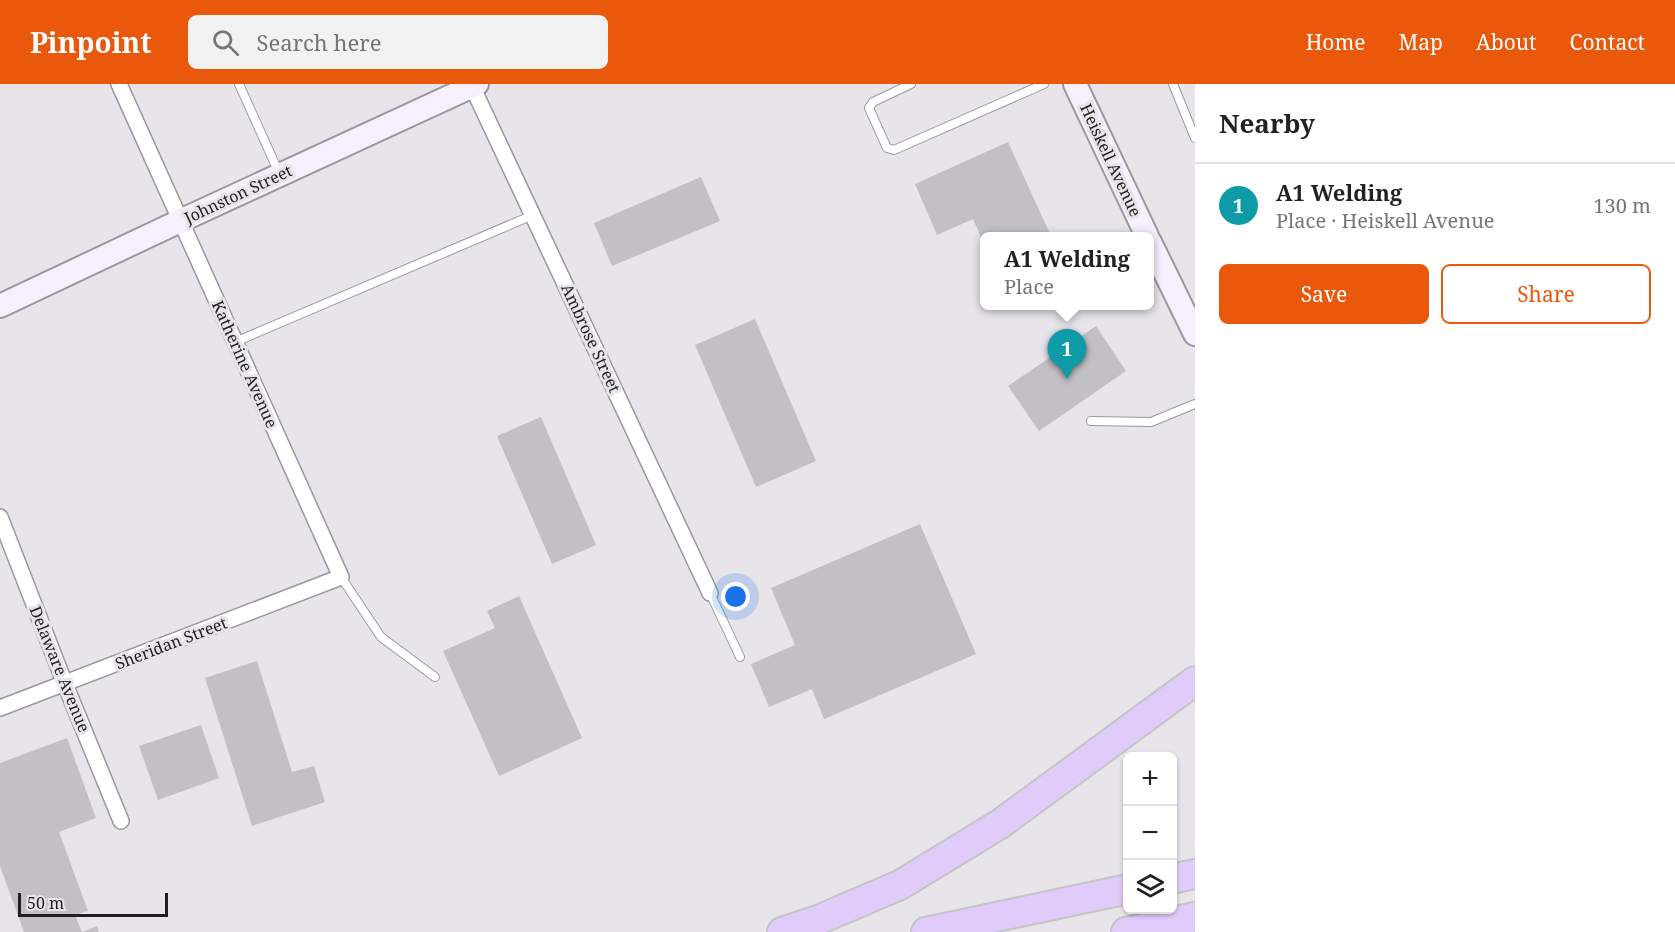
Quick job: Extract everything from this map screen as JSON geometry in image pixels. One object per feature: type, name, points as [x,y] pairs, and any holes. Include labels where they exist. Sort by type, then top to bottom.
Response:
[{"type":"highway","points":[[782,932],[818,920],[900,885],[1000,824],[1195,681]]},
{"type":"highway","points":[[1177,878],[1195,874]]},
{"type":"highway","points":[[926,932],[1123,890]]},
{"type":"highway","points":[[1126,932],[1195,917]]},
{"type":"street","name":"Katherine Avenue","points":[[119,84],[341,577]]},
{"type":"street","name":"Johnston Street","points":[[0,306],[474,85]]},
{"type":"street","name":"Ambrose Street","points":[[474,85],[710,593]]},
{"type":"street","name":"Heiskell Avenue","points":[[1078,85],[1145,232]]},
{"type":"street","points":[[1154,250],[1187,301],[1195,334]]},
{"type":"street","name":"Delaware Avenue","points":[[0,517],[121,821]]},
{"type":"street","name":"Sheridan Street","points":[[0,708],[341,577]]},
{"type":"lane","points":[[239,84],[280,175]]},
{"type":"lane","points":[[911,84],[873,102],[869,108],[890,150],[1044,84]]},
{"type":"lane","points":[[1173,84],[1195,138]]},
{"type":"lane","points":[[235,342],[533,215]]},
{"type":"lane","points":[[1091,421],[1150,422],[1195,404]]},
{"type":"lane","name":"Katherine Avenue","points":[[341,577],[381,637],[435,677]]},
{"type":"lane","points":[[710,593],[740,657]]},
{"type":"building","points":[[1008,142],[1049,232],[980,232],[980,235],[973,219],[937,235],[915,184]]},
{"type":"building","points":[[701,177],[720,221],[612,266],[594,223]]},
{"type":"building","points":[[755,319],[816,461],[756,487],[695,345]]},
{"type":"building","points":[[1096,326],[1126,371],[1039,431],[1008,386]]},
{"type":"building","points":[[541,417],[596,545],[552,564],[497,436]]},
{"type":"building","points":[[920,524],[976,654],[824,719],[812,689],[769,707],[751,664],[795,645],[771,588]]},
{"type":"building","points":[[519,596],[582,738],[499,776],[443,651],[495,628],[487,611]]},
{"type":"building","points":[[257,661],[292,772],[314,766],[325,802],[252,826],[205,678]]},
{"type":"building","points":[[201,725],[219,778],[158,800],[139,746]]},
{"type":"building","points":[[67,738],[96,818],[59,832],[88,911],[75,915],[82,932],[24,932],[0,866],[0,763]]},
{"type":"building","points":[[97,926],[99,932],[82,932]]},
{"type":"place","name":"A1 Welding","points":[[1067,379]]}]
